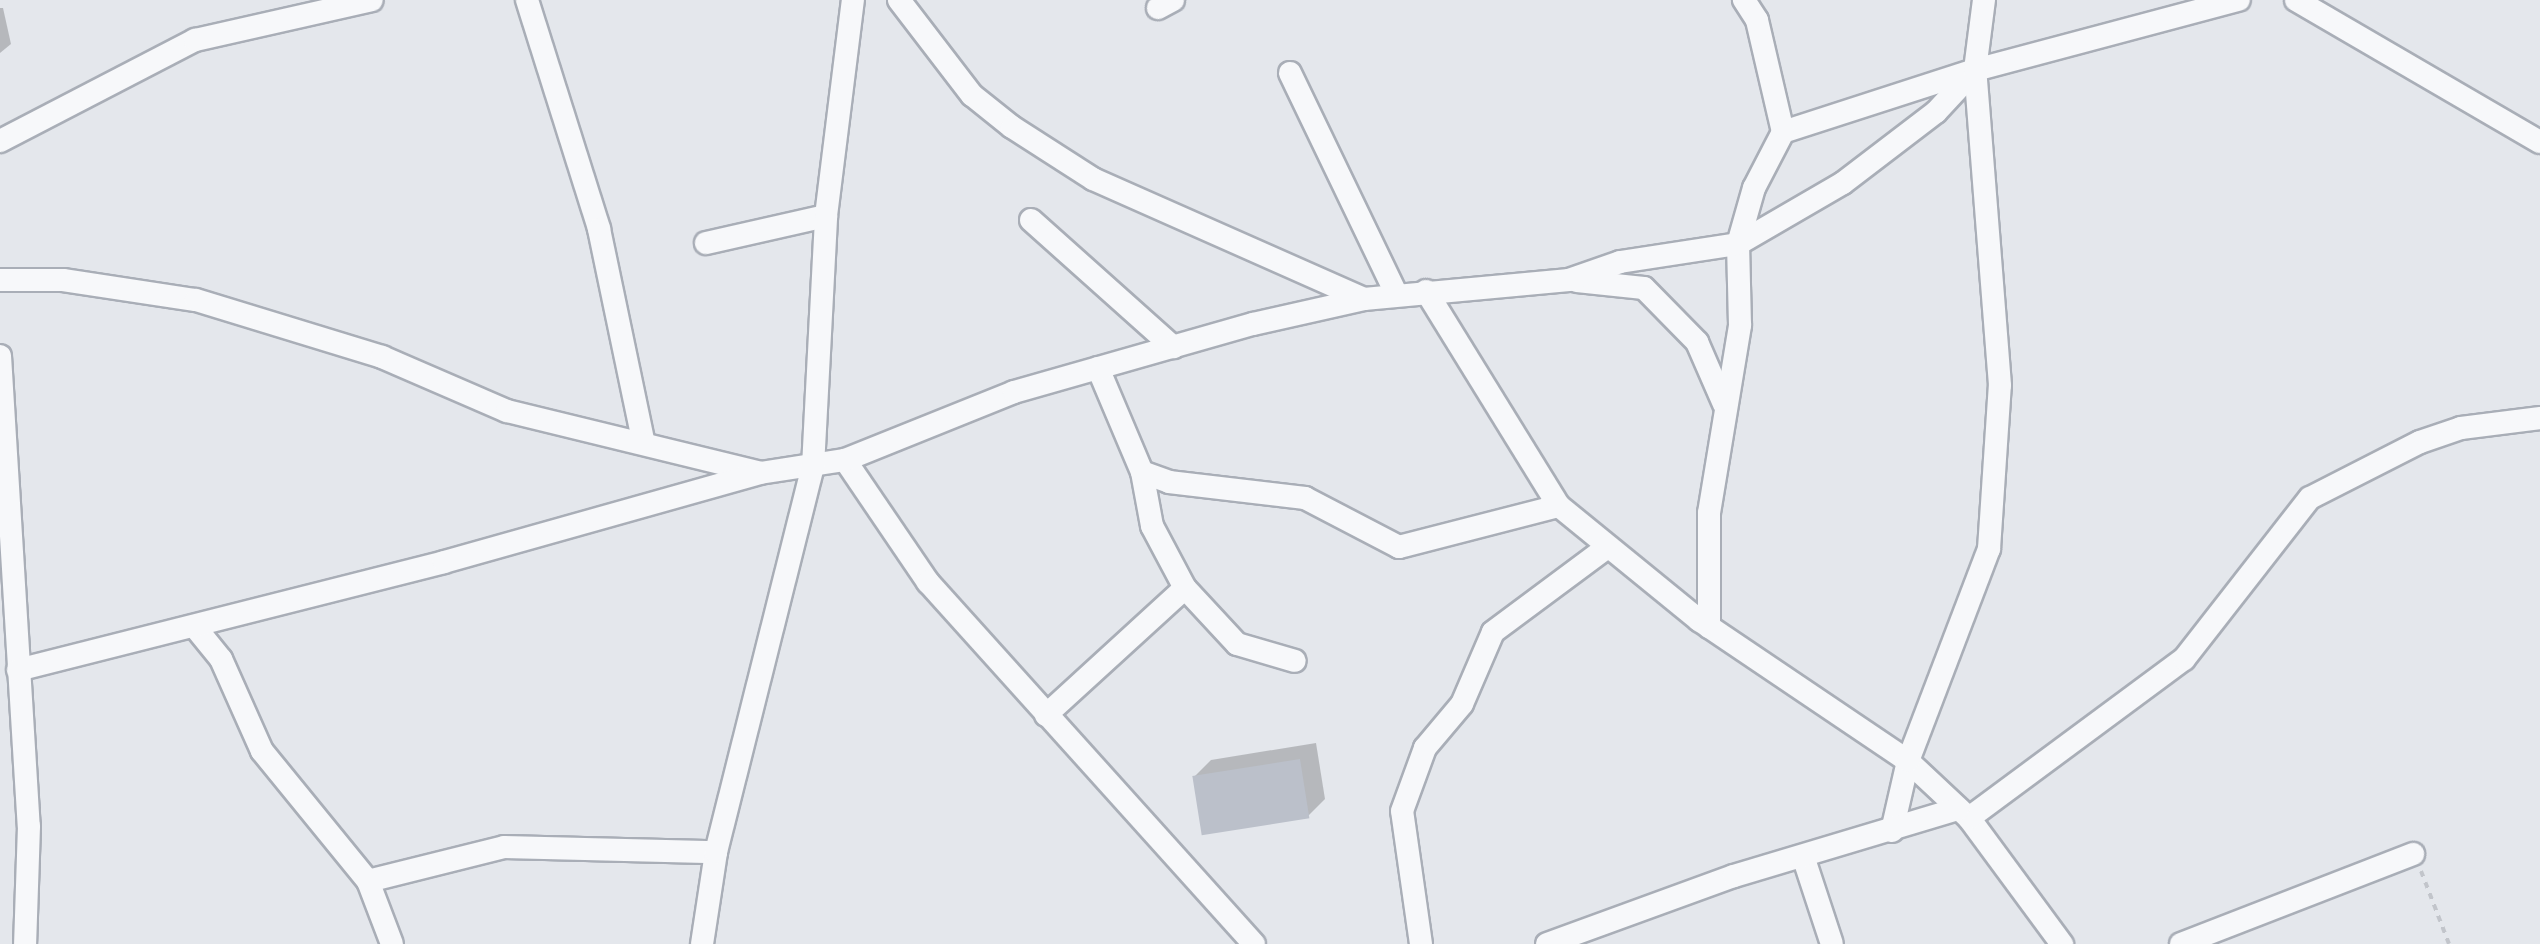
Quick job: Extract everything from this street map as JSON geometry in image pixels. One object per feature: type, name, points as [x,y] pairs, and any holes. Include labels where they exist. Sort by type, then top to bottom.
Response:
[{"type":"street","points":[[0,141],[195,40],[372,0]]},
{"type":"street","points":[[527,0],[599,229],[643,439]]},
{"type":"street","points":[[702,944],[716,852],[813,467],[826,216],[853,0]]},
{"type":"street","points":[[899,0],[972,95],[1012,127],[1093,179],[1364,299]]},
{"type":"street","points":[[1709,627],[1709,513],[1724,404],[1737,362],[1738,244],[1754,188],[1783,132],[1757,20],[1744,0]]},
{"type":"street","points":[[1892,831],[1908,761],[1989,549],[2000,385],[1975,70],[1984,0]]},
{"type":"street","points":[[1783,132],[1975,70],[2239,0]]},
{"type":"street","points":[[2296,0],[2540,142]]},
{"type":"street","points":[[18,670],[195,627],[760,473],[845,460],[1014,392],[1173,347],[1364,299],[1426,291],[1495,292],[1569,280],[1620,262],[1738,244],[1843,183],[1936,112],[1975,70]]},
{"type":"street","points":[[1290,73],[1397,295]]},
{"type":"street","points":[[706,243],[826,216]]},
{"type":"street","points":[[1031,220],[1173,347]]},
{"type":"street","points":[[0,280],[63,280],[196,300],[382,357],[507,411],[643,439],[760,473]]},
{"type":"street","points":[[1569,280],[1644,288],[1697,342],[1724,404]]},
{"type":"street","points":[[1426,291],[1559,506],[1606,548],[1709,627],[1908,761],[1964,813],[2062,944]]},
{"type":"street","points":[[0,356],[29,826],[25,944]]},
{"type":"street","points":[[1098,368],[1142,472],[1152,526],[1185,588],[1237,644],[1295,661]]},
{"type":"street","points":[[1547,944],[1734,876],[1964,813],[2184,659],[2310,498],[2420,442],[2461,428],[2540,418]]},
{"type":"street","points":[[845,460],[928,582],[1254,944]]},
{"type":"street","points":[[1142,472],[1305,498],[1399,547],[1559,506]]},
{"type":"street","points":[[1421,944],[1402,811],[1425,748],[1462,704],[1493,632],[1606,548]]},
{"type":"street","points":[[1046,715],[1185,588]]},
{"type":"street","points":[[195,627],[221,659],[262,751],[368,881],[392,944]]},
{"type":"street","points":[[368,881],[504,847],[716,852]]},
{"type":"street","points":[[2181,944],[2413,854]]},
{"type":"street","points":[[1804,859],[1832,944]]},
{"type":"path","points":[[2413,854],[2449,944]]},
{"type":"building","points":[[1300,759],[1309,818],[1202,835],[1192,776]]}]
